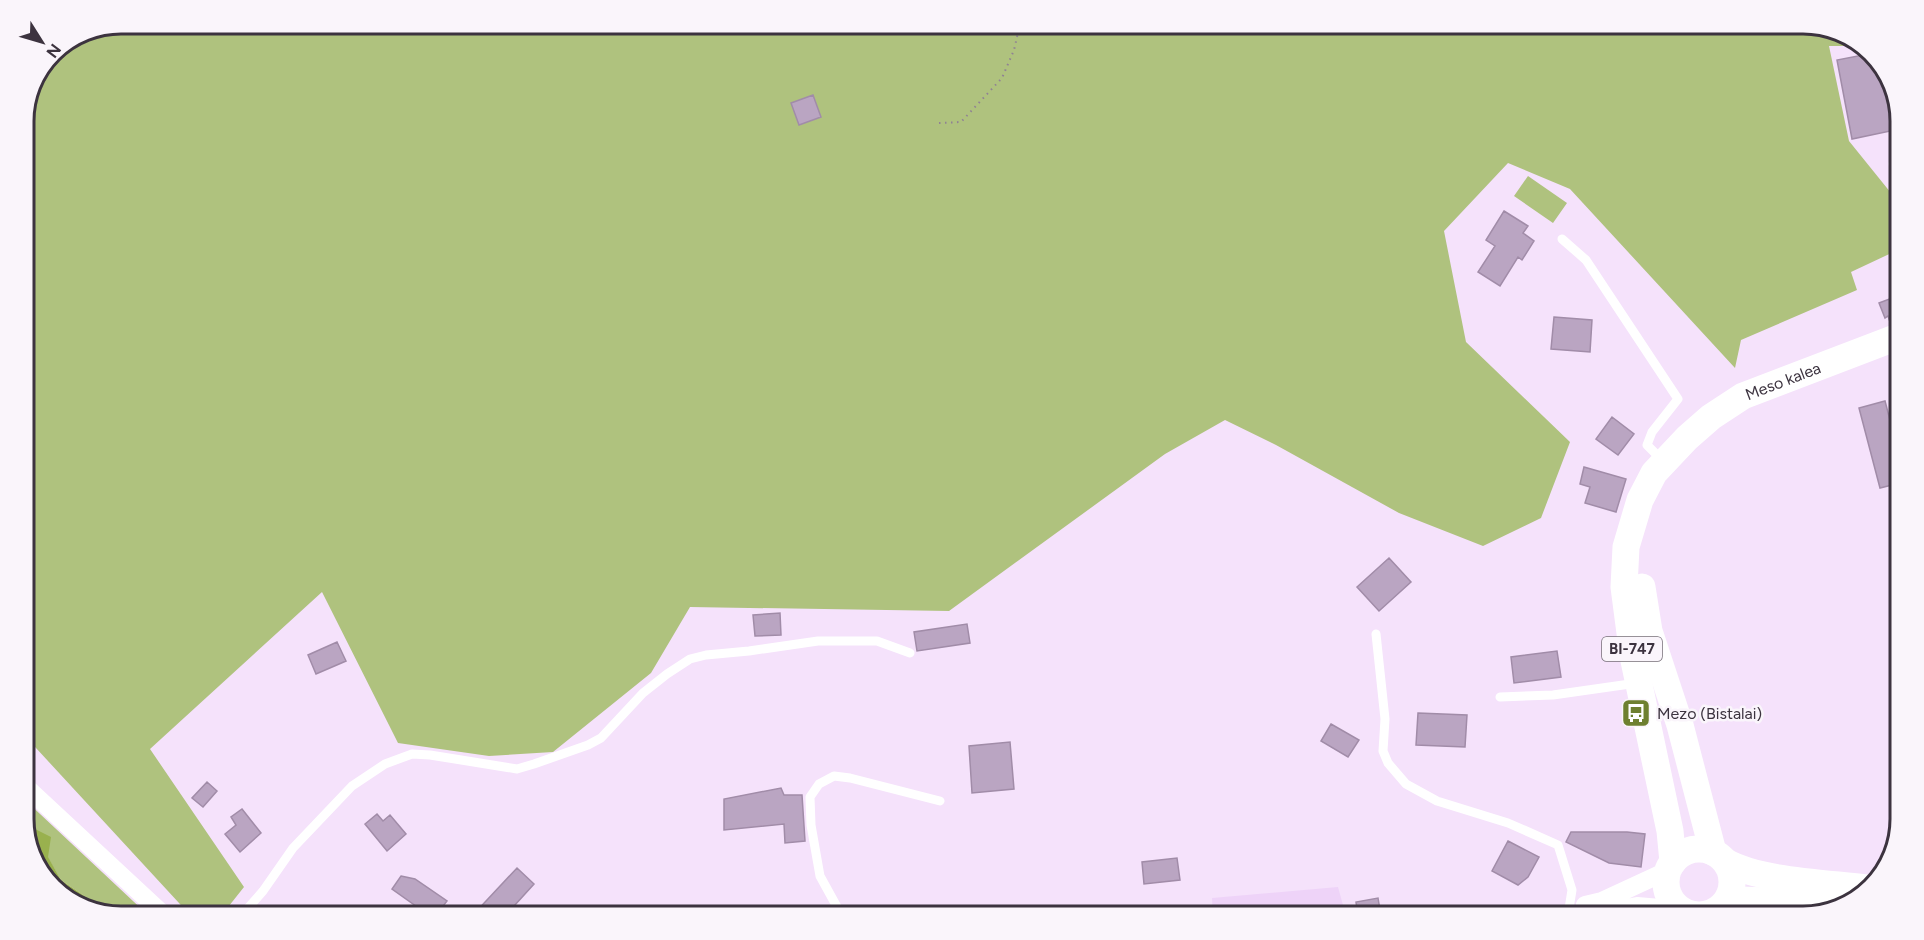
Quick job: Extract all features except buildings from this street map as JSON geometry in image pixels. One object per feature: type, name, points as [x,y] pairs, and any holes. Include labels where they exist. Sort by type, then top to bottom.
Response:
[{"type":"main road","name":"Meso kalea","points":[[1671,455],[1710,417],[1743,396],[1889,340]]},
{"type":"main road","name":"BI-747","points":[[1671,455],[1654,472],[1640,500],[1626,547],[1624,587],[1633,656],[1670,831],[1671,866],[1667,887],[1678,905]]},
{"type":"main road","name":"BI-747","points":[[1671,455],[1648,516],[1641,558],[1642,592],[1649,631],[1680,725],[1719,857],[1731,872],[1730,894],[1723,905]]},
{"type":"main road","points":[[1671,866],[1687,852],[1704,850],[1737,869],[1778,878],[1856,887]]},
{"type":"main road","points":[[1730,905],[1740,900],[1822,903]]},
{"type":"street","points":[[35,794],[153,905]]},
{"type":"street","points":[[1587,905],[1602,901],[1671,866]]},
{"type":"lane","points":[[1562,239],[1586,260],[1678,399],[1652,432],[1647,445],[1671,455]]},
{"type":"lane","points":[[1376,634],[1385,719],[1383,751],[1388,763],[1406,784],[1437,801],[1508,823],[1558,844],[1572,890],[1568,905]]},
{"type":"lane","points":[[251,905],[307,833],[352,786],[385,764],[412,754],[517,769],[534,764],[588,745],[601,738],[643,693],[667,674],[690,659],[706,655],[818,641],[877,641],[910,653]]},
{"type":"lane","points":[[1500,697],[1552,695],[1639,683]]},
{"type":"lane","points":[[836,905],[820,876],[812,825],[810,797],[819,784],[834,776],[850,778],[940,801]]},
{"type":"path","points":[[939,123],[961,123],[1002,78],[1014,50],[1018,34]]},
{"type":"shaded area","points":[[1338,887],[1343,905],[1212,905],[1212,898]]},
{"type":"green space","points":[[122,34],[1802,34],[1830,39],[1846,46],[1829,46],[1849,141],[1889,191],[1889,254],[1851,272],[1857,290],[1741,340],[1735,368],[1570,189],[1508,163],[1444,231],[1466,342],[1570,442],[1541,518],[1483,546],[1399,513],[1276,445],[1225,420],[1165,454],[949,611],[690,607],[651,673],[553,752],[489,756],[398,743],[322,592],[150,749],[244,887],[230,905],[181,905],[35,747],[35,116],[37,99],[43,83],[50,72],[72,72],[72,50],[78,46],[94,39]]},
{"type":"green space","points":[[1528,176],[1567,203],[1553,223],[1514,196]]},
{"type":"green space","points":[[35,809],[137,905],[99,903],[90,900],[61,880],[37,840]]},
{"type":"green space","points":[[35,829],[51,837],[48,857],[61,880],[90,900],[64,884],[49,867],[39,846]]},
{"type":"place","name":"Mezo (Bistalai)","points":[[1636,713]]}]
